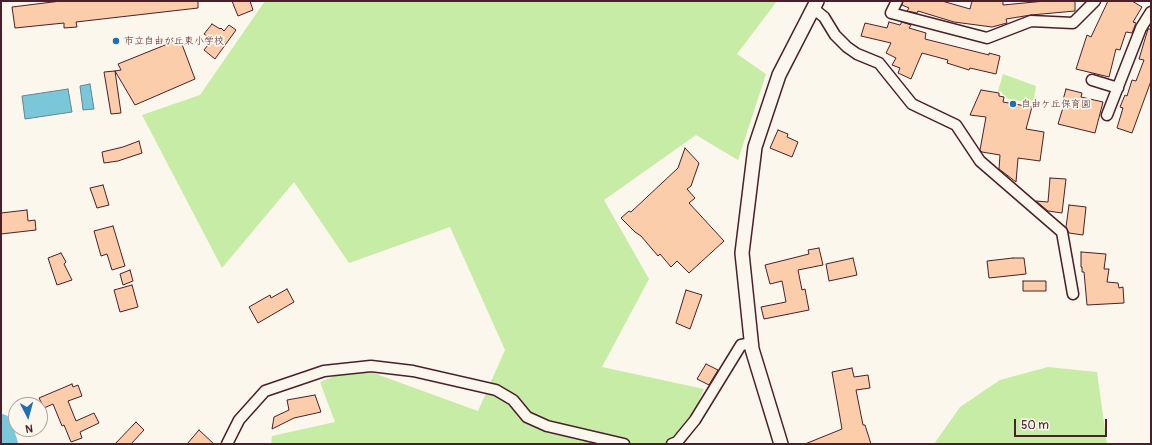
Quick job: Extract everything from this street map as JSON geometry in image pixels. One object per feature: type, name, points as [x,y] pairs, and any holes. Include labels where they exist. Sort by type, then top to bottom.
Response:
[{"type":"street","points":[[897,1],[891,13],[987,38],[1031,21],[1073,23],[1095,1]]},
{"type":"street","points":[[781,444],[752,343],[742,253],[756,147],[779,75],[816,5],[835,35],[847,47],[857,54],[879,63],[912,104],[956,125],[980,161],[1062,232],[1073,294]]},
{"type":"street","points":[[1107,115],[1141,28],[1151,12]]},
{"type":"street","points":[[1092,80],[1118,88]]},
{"type":"street","points":[[672,444],[676,442],[695,420],[741,345],[752,343]]},
{"type":"street","points":[[226,444],[239,420],[265,391],[324,370],[371,366],[413,370],[496,390],[513,400],[527,417],[547,426],[624,444]]},
{"type":"green space","points":[[265,1],[777,1],[737,54],[766,74],[738,160],[696,135],[604,200],[649,279],[602,367],[704,389],[680,444],[271,444],[272,436],[335,422],[320,382],[357,367],[478,411],[505,350],[450,227],[349,263],[294,182],[222,268],[142,115],[200,95]]},
{"type":"green space","points":[[1003,74],[1036,86],[1033,104],[1006,98],[1002,92],[998,91]]},
{"type":"green space","points":[[1048,367],[1097,372],[1107,444],[934,444],[960,407],[1000,380]]},
{"type":"water","points":[[90,84],[94,109],[83,110],[80,86]]},
{"type":"water","points":[[68,89],[72,112],[25,119],[22,96]]},
{"type":"building","points":[[61,1],[198,1],[198,8],[76,22],[77,27],[64,28],[64,23],[15,28],[12,7]]},
{"type":"building","points":[[232,1],[250,1],[253,10],[238,16]]},
{"type":"building","points":[[903,1],[942,1],[970,9],[972,1],[1003,1],[1003,5],[1045,1],[1075,1],[1075,11],[1006,19],[1007,23],[992,27],[954,22],[918,11],[917,13],[907,11],[909,8],[902,5]]},
{"type":"building","points":[[1108,1],[1132,1],[1142,7],[1133,22],[1136,23],[1132,33],[1126,32],[1120,50],[1116,49],[1109,77],[1076,69],[1087,35],[1091,37]]},
{"type":"building","points":[[889,22],[900,25],[902,22],[911,25],[909,28],[926,33],[925,39],[989,55],[989,53],[1000,56],[996,74],[970,68],[969,70],[947,63],[948,60],[922,53],[911,79],[898,73],[900,68],[892,65],[896,58],[886,53],[891,43],[861,36],[865,23],[887,28]]},
{"type":"building","points":[[212,24],[224,31],[229,25],[236,30],[215,59],[204,50],[212,40],[204,34]]},
{"type":"building","points":[[1148,29],[1151,29],[1151,81],[1132,133],[1117,128],[1123,108],[1120,107],[1125,95],[1127,96],[1132,80],[1136,81],[1144,60],[1139,59]]},
{"type":"building","points":[[180,39],[195,79],[135,105],[115,71],[121,70],[118,64]]},
{"type":"building","points":[[115,71],[121,113],[111,114],[104,72]]},
{"type":"building","points":[[1066,89],[1082,93],[1081,97],[1103,102],[1095,133],[1058,124],[1065,101],[1063,100]]},
{"type":"building","points":[[981,90],[999,93],[999,96],[1004,97],[1003,102],[1032,107],[1026,129],[1044,132],[1040,161],[1018,158],[1016,182],[999,169],[1000,155],[982,152],[980,150],[986,117],[970,115]]},
{"type":"building","points":[[778,130],[788,134],[787,137],[798,142],[792,157],[770,148]]},
{"type":"building","points":[[139,141],[142,153],[118,161],[104,163],[102,152]]},
{"type":"building","points":[[685,148],[699,163],[691,186],[687,189],[695,198],[689,203],[724,241],[689,273],[677,261],[671,267],[660,254],[658,256],[641,236],[621,218],[629,211],[631,212],[678,168]]},
{"type":"building","points":[[1050,178],[1066,179],[1062,213],[1048,211],[1036,201],[1048,202]]},
{"type":"building","points":[[103,185],[109,205],[97,208],[90,188]]},
{"type":"building","points":[[1069,205],[1086,207],[1083,235],[1069,233],[1066,227]]},
{"type":"building","points":[[27,210],[28,221],[35,220],[36,230],[1,234],[1,213]]},
{"type":"building","points":[[113,226],[125,266],[112,270],[107,254],[101,256],[94,231]]},
{"type":"building","points":[[819,248],[823,265],[798,270],[802,290],[805,289],[809,310],[764,319],[761,307],[786,302],[782,281],[770,284],[765,265],[809,254],[808,250]]},
{"type":"building","points":[[1081,252],[1106,254],[1104,269],[1109,269],[1107,282],[1118,283],[1119,288],[1123,287],[1124,303],[1087,305],[1084,272],[1082,272],[1081,267]]},
{"type":"building","points":[[61,253],[66,262],[64,264],[72,280],[57,285],[48,258]]},
{"type":"building","points":[[853,258],[857,275],[829,281],[826,264]]},
{"type":"building","points":[[1024,258],[1026,274],[989,278],[987,261]]},
{"type":"building","points":[[130,270],[133,281],[123,285],[120,274]]},
{"type":"building","points":[[1023,281],[1046,281],[1046,291],[1023,291]]},
{"type":"building","points":[[132,285],[138,307],[120,312],[114,290]]},
{"type":"building","points":[[287,289],[294,302],[258,323],[249,307],[270,295],[271,298]]},
{"type":"building","points":[[686,290],[702,295],[690,329],[676,323]]},
{"type":"building","points":[[706,364],[718,370],[709,385],[697,379]]},
{"type":"building","points":[[852,368],[854,377],[868,375],[870,388],[856,390],[863,425],[865,425],[871,444],[805,444],[842,429],[832,372]]},
{"type":"building","points":[[72,384],[73,387],[78,385],[82,396],[68,401],[76,421],[94,413],[99,423],[80,432],[82,438],[71,442],[64,425],[62,426],[53,404],[48,406],[48,397],[41,397]]},
{"type":"building","points":[[315,395],[321,412],[294,418],[272,429],[274,417],[289,410],[287,400]]},
{"type":"building","points":[[136,422],[144,430],[131,444],[115,444]]},
{"type":"building","points":[[199,430],[214,444],[187,444]]},
{"type":"waterway","points":[[1,425],[7,444]]},
{"type":"place","name":"市立自由が丘東小学校","points":[[116,41]]},
{"type":"place","name":"自由ケ丘保育園","points":[[1013,104]]}]
